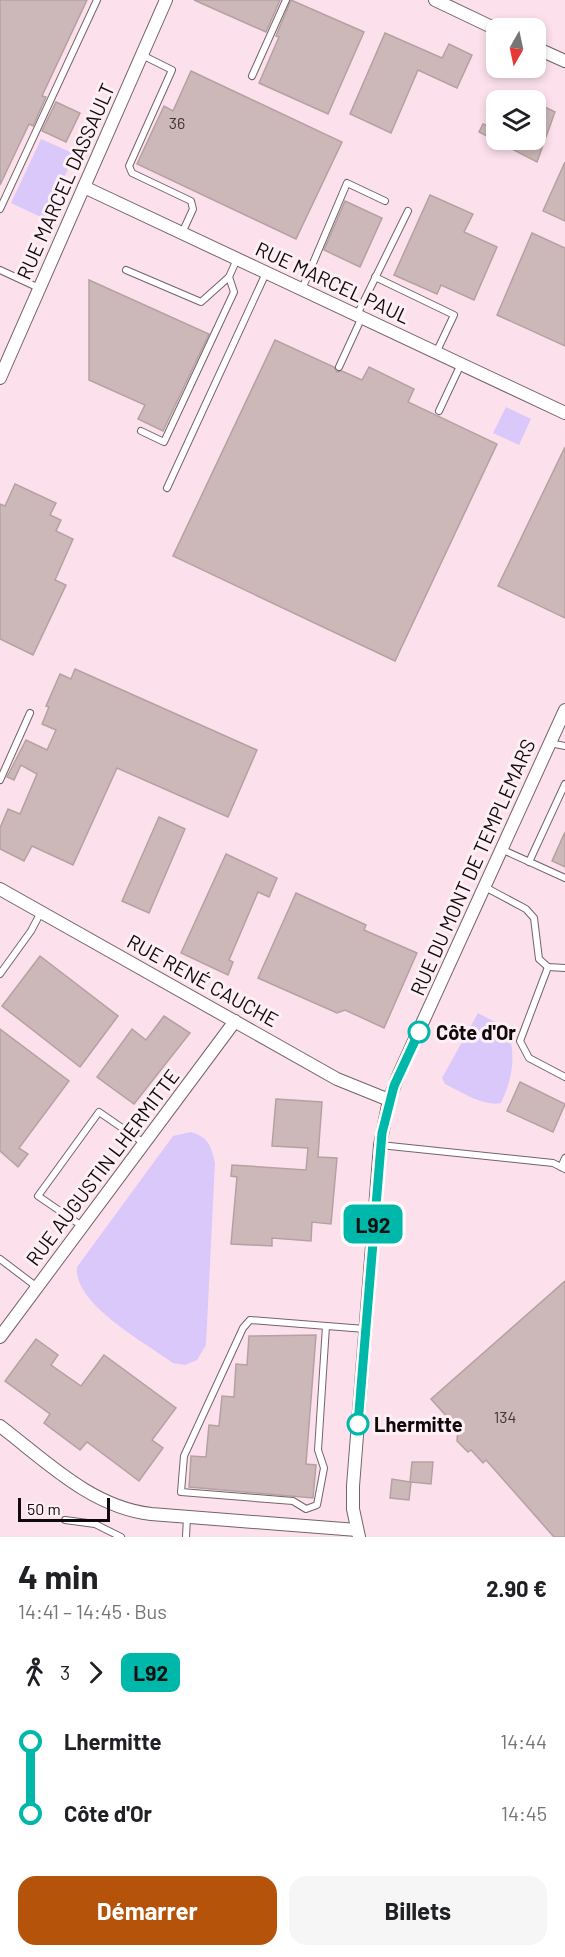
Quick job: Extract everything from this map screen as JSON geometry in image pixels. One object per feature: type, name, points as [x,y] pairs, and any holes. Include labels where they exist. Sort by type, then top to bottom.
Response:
[{"type":"street","name":"RUE MARCEL DASSAULT","points":[[0,378],[166,0]]},
{"type":"street","points":[[435,0],[486,24]]},
{"type":"street","points":[[546,52],[565,61]]},
{"type":"street","name":"RUE MARCEL PAUL","points":[[84,186],[565,413]]},
{"type":"street","name":"RUE DU MONT DE TEMPLEMARS","points":[[358,1533],[353,1493],[380,1145],[389,1100],[483,886],[565,710]]},
{"type":"street","name":"RUE RENÉ CAUCHE","points":[[0,889],[337,1079],[389,1100]]},
{"type":"street","name":"RUE AUGUSTIN LHERMITTE","points":[[0,1337],[235,1021]]},
{"type":"street","points":[[0,1426],[87,1492],[104,1501],[142,1513],[358,1533]]},
{"type":"lane","points":[[0,209],[97,0]]},
{"type":"lane","points":[[252,76],[286,0]]},
{"type":"lane","points":[[142,55],[172,70],[129,165],[132,173],[191,201],[193,209],[182,233]]},
{"type":"lane","points":[[302,289],[348,183],[385,201]]},
{"type":"lane","points":[[339,367],[375,277],[408,211]]},
{"type":"lane","points":[[126,270],[201,302],[229,276],[237,259]]},
{"type":"lane","points":[[0,270],[39,288]]},
{"type":"lane","points":[[167,488],[266,272]]},
{"type":"lane","points":[[141,431],[164,442],[234,292],[229,276]]},
{"type":"lane","points":[[375,277],[454,315],[436,353]]},
{"type":"lane","points":[[439,411],[461,364]]},
{"type":"lane","points":[[0,780],[30,713]]},
{"type":"lane","points":[[550,743],[565,746]]},
{"type":"lane","points":[[529,862],[565,784]]},
{"type":"lane","points":[[501,849],[565,878]]},
{"type":"lane","points":[[483,886],[526,909],[534,918],[539,959],[548,967],[565,968]]},
{"type":"lane","points":[[0,974],[32,931],[41,912]]},
{"type":"lane","points":[[548,967],[520,1041],[529,1058],[565,1077]]},
{"type":"lane","points":[[82,1226],[38,1196],[99,1112],[144,1143]]},
{"type":"lane","points":[[380,1145],[553,1163],[563,1168],[565,1158]]},
{"type":"lane","points":[[0,1259],[37,1287]]},
{"type":"lane","points":[[326,1326],[318,1450],[324,1467],[318,1505],[306,1509],[293,1501],[181,1492],[184,1456],[243,1328],[250,1320],[365,1329]]},
{"type":"lane","points":[[186,1537],[188,1517]]},
{"type":"lane","points":[[65,1520],[95,1524],[121,1537]]},
{"type":"shaded area","points":[[0,0],[565,0],[565,1537],[0,1537]]},
{"type":"shaded area","points":[[41,139],[75,154],[45,219],[11,203]]},
{"type":"shaded area","points":[[506,407],[531,419],[519,445],[493,433]]},
{"type":"shaded area","points":[[478,1013],[508,1029],[512,1049],[512,1067],[501,1103],[487,1103],[472,1098],[445,1084],[442,1078]]},
{"type":"shaded area","points":[[191,1132],[205,1139],[212,1151],[215,1163],[206,1345],[197,1360],[185,1365],[173,1363],[130,1334],[98,1308],[79,1281],[77,1267],[173,1136]]},
{"type":"building","points":[[0,0],[87,0],[42,96],[46,97],[33,126],[29,124],[0,185]]},
{"type":"building","points":[[194,0],[280,0],[266,32]]},
{"type":"building","points":[[291,0],[364,32],[328,114],[259,83],[279,37],[276,36]]},
{"type":"building","points":[[385,33],[442,58],[449,44],[472,55],[457,88],[418,70],[391,133],[350,114]]},
{"type":"building","points":[[191,71],[342,142],[296,239],[137,164],[164,106],[173,111]]},
{"type":"building","points":[[56,102],[80,113],[66,142],[42,131]]},
{"type":"building","points":[[546,108],[555,112],[546,137]]},
{"type":"building","points":[[483,124],[486,125],[486,136],[479,132]]},
{"type":"building","points":[[514,150],[541,150],[537,162]]},
{"type":"building","points":[[565,162],[565,221],[543,211]]},
{"type":"building","points":[[430,195],[473,214],[464,232],[497,247],[474,300],[441,285],[437,294],[394,275]]},
{"type":"building","points":[[345,201],[382,218],[360,267],[324,250]]},
{"type":"building","points":[[532,233],[565,248],[565,346],[497,315]]},
{"type":"building","points":[[89,280],[209,334],[163,431],[138,419],[145,405],[89,380]]},
{"type":"building","points":[[275,340],[334,367],[337,372],[342,371],[362,380],[369,367],[414,389],[408,402],[497,444],[395,661],[173,556]]},
{"type":"building","points":[[565,447],[565,618],[498,586]]},
{"type":"building","points":[[15,484],[56,503],[50,515],[61,520],[56,531],[73,539],[55,580],[66,585],[33,655],[0,639],[0,504],[5,506]]},
{"type":"building","points":[[75,669],[257,750],[228,817],[117,768],[73,865],[32,846],[24,861],[0,849],[0,828],[8,809],[20,814],[37,774],[21,765],[14,780],[7,777],[26,740],[47,750],[56,730],[42,724],[49,707],[46,706],[60,674],[71,679]]},
{"type":"building","points":[[159,817],[185,829],[149,913],[122,901]]},
{"type":"building","points":[[565,832],[565,867],[552,861]]},
{"type":"building","points":[[226,854],[277,878],[269,897],[258,892],[229,960],[233,962],[228,975],[181,953]]},
{"type":"building","points":[[296,893],[366,925],[364,930],[417,953],[384,1028],[345,1010],[337,1013],[258,978]]},
{"type":"building","points":[[40,956],[118,1016],[80,1067],[2,1006]]},
{"type":"building","points":[[164,1016],[190,1033],[134,1104],[97,1077],[132,1029],[146,1040]]},
{"type":"building","points":[[0,1029],[69,1081],[19,1148],[28,1154],[18,1167],[0,1151]]},
{"type":"building","points":[[520,1082],[565,1104],[553,1132],[507,1111]]},
{"type":"building","points":[[276,1099],[322,1102],[318,1157],[337,1158],[331,1224],[312,1222],[311,1241],[272,1238],[272,1246],[231,1244],[237,1177],[231,1176],[232,1165],[306,1170],[308,1148],[272,1146]]},
{"type":"building","points":[[565,1281],[565,1537],[554,1537],[486,1460],[483,1463],[471,1450],[468,1452],[457,1441],[458,1429],[431,1399]]},
{"type":"building","points":[[316,1335],[306,1464],[316,1465],[313,1498],[189,1487],[191,1456],[206,1457],[209,1425],[219,1426],[222,1396],[234,1397],[236,1364],[247,1365],[249,1336]]},
{"type":"building","points":[[36,1339],[58,1355],[51,1365],[81,1386],[104,1355],[176,1408],[152,1440],[163,1448],[139,1481],[87,1442],[80,1450],[44,1423],[50,1414],[5,1381]]},
{"type":"building","points":[[412,1462],[433,1462],[431,1484],[411,1482],[409,1500],[390,1498],[392,1479],[410,1482]]},
{"type":"bus line","name":"L92","points":[[358,1424],[382,1133],[394,1086],[419,1032]]},
{"type":"place","name":"Côte d'Or","points":[[419,1032]]},
{"type":"place","name":"Lhermitte","points":[[358,1424]]}]
